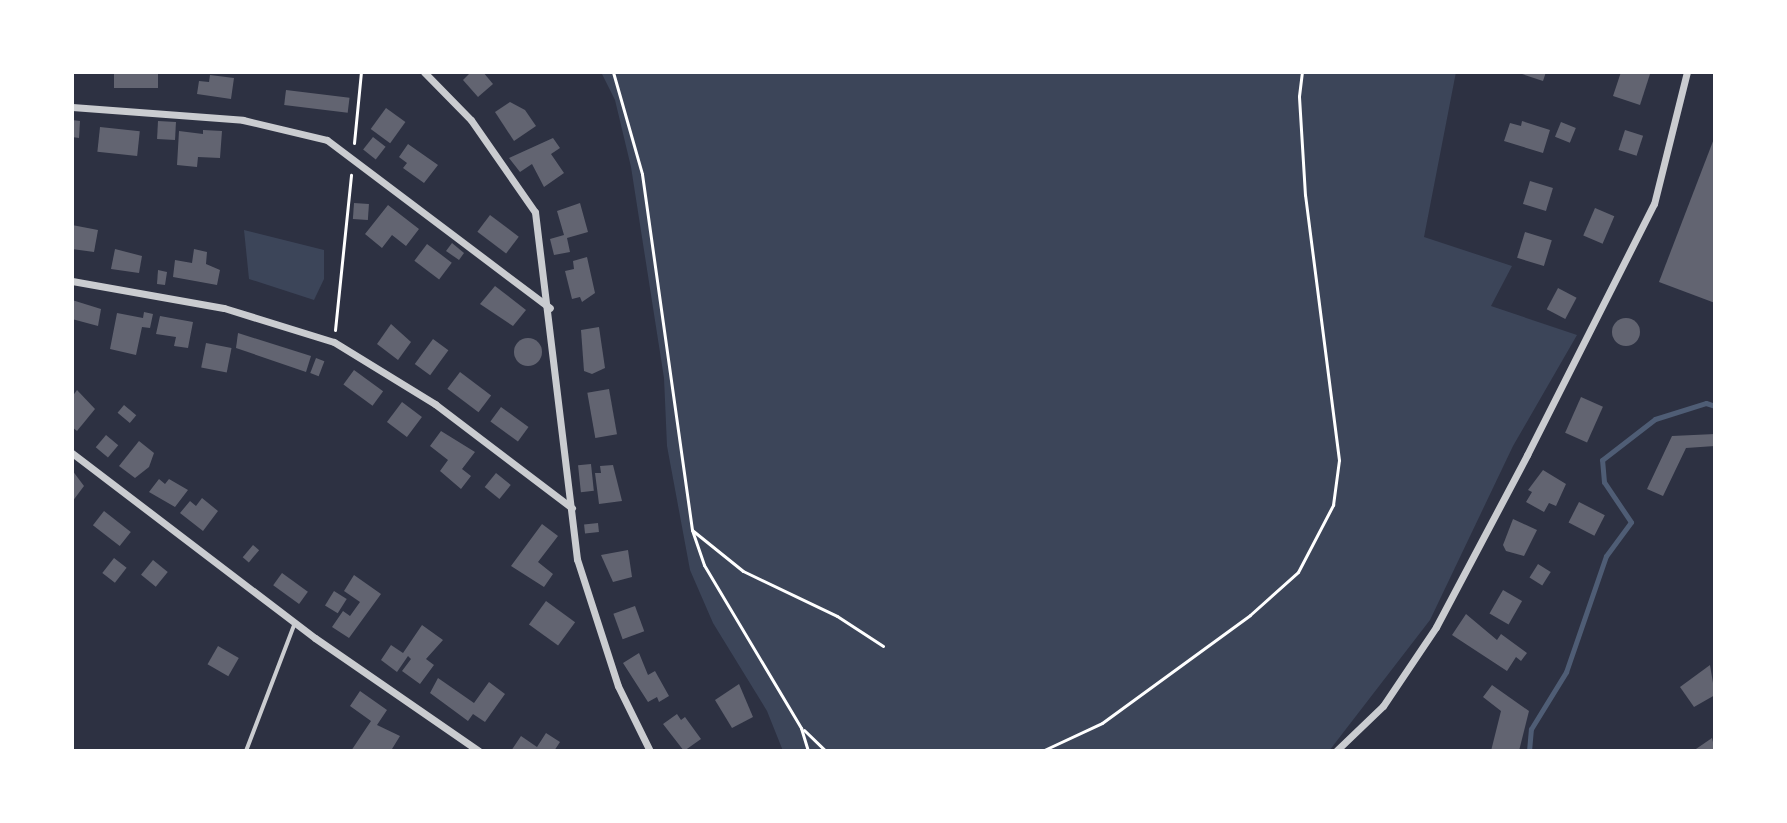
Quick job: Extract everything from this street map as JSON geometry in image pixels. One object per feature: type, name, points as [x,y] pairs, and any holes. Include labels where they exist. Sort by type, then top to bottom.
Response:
[{"type":"street","points":[[424,72],[471,120],[535,212],[550,308],[577,559],[618,686],[650,751]]},
{"type":"street","points":[[1336,751],[1383,706],[1436,627],[1520,469],[1654,204],[1687,72]]},
{"type":"street","points":[[72,107],[243,120],[327,140],[550,308]]},
{"type":"street","points":[[72,281],[224,308],[334,342],[435,404],[572,508]]},
{"type":"street","points":[[72,453],[295,623],[479,751]]},
{"type":"lane","points":[[246,751],[295,623]]},
{"type":"path","points":[[334,342],[361,72]]},
{"type":"path","points":[[613,72],[642,174],[692,530],[704,565],[801,728],[808,751]]},
{"type":"path","points":[[1042,751],[1102,723],[1250,615],[1298,572],[1333,505],[1339,460],[1307,211],[1299,96],[1302,72]]},
{"type":"path","points":[[692,530],[743,571],[837,616],[883,646]]},
{"type":"path","points":[[801,728],[826,751]]},
{"type":"shaded area","points":[[601,72],[1456,72],[1424,237],[1512,266],[1491,306],[1577,335],[1513,446],[1430,620],[1329,751],[783,751],[767,711],[713,623],[690,570],[667,446],[664,378],[631,167],[615,100]]},
{"type":"shaded area","points":[[244,230],[324,250],[324,279],[314,300],[249,279]]},
{"type":"building","points":[[114,72],[158,72],[158,88],[114,88]]},
{"type":"building","points":[[471,72],[483,72],[493,84],[478,97],[463,80]]},
{"type":"building","points":[[1516,72],[1546,72],[1543,81]]},
{"type":"building","points":[[1621,72],[1650,74],[1640,105],[1613,96]]},
{"type":"building","points":[[210,75],[234,78],[231,99],[197,94],[199,81],[209,82]]},
{"type":"building","points":[[286,90],[350,98],[348,113],[284,105]]},
{"type":"building","points":[[510,102],[525,110],[536,126],[514,141],[495,112]]},
{"type":"building","points":[[386,108],[405,122],[390,143],[371,129]]},
{"type":"building","points":[[72,120],[80,121],[79,138],[72,137]]},
{"type":"building","points":[[158,121],[176,122],[175,140],[157,139]]},
{"type":"building","points":[[1522,121],[1550,130],[1543,153],[1504,141],[1510,123],[1521,126]]},
{"type":"building","points":[[1561,122],[1576,128],[1570,143],[1555,137]]},
{"type":"building","points":[[100,127],[140,131],[137,156],[97,152]]},
{"type":"building","points":[[203,130],[222,131],[220,158],[198,157],[197,167],[177,165],[179,131],[203,134]]},
{"type":"building","points":[[1625,130],[1643,136],[1637,156],[1619,150]]},
{"type":"building","points":[[1715,136],[1715,303],[1659,282]]},
{"type":"building","points":[[373,137],[386,147],[376,159],[363,150]]},
{"type":"building","points":[[553,138],[560,148],[551,154],[564,173],[544,187],[532,164],[520,172],[509,158]]},
{"type":"building","points":[[408,144],[438,165],[424,183],[403,168],[407,163],[399,157]]},
{"type":"building","points":[[1530,181],[1553,188],[1546,211],[1523,204]]},
{"type":"building","points":[[354,203],[369,204],[368,220],[353,219]]},
{"type":"building","points":[[580,203],[588,232],[567,238],[570,252],[554,255],[550,239],[564,235],[557,211]]},
{"type":"building","points":[[388,205],[419,229],[406,246],[392,235],[382,248],[365,234]]},
{"type":"building","points":[[1595,208],[1614,216],[1603,244],[1583,236]]},
{"type":"building","points":[[490,215],[519,237],[506,253],[477,232]]},
{"type":"building","points":[[72,225],[98,230],[94,252],[72,249]]},
{"type":"building","points":[[1525,232],[1552,240],[1544,266],[1517,258]]},
{"type":"building","points":[[452,243],[464,253],[459,260],[446,251]]},
{"type":"building","points":[[427,244],[452,263],[439,279],[414,261]]},
{"type":"building","points":[[115,249],[142,256],[139,273],[111,269]]},
{"type":"building","points":[[194,249],[207,252],[206,264],[220,270],[217,285],[173,277],[175,260],[192,263]]},
{"type":"building","points":[[587,257],[595,293],[582,302],[580,297],[572,299],[565,271],[574,269],[573,261]]},
{"type":"building","points":[[158,270],[167,272],[165,285],[157,284]]},
{"type":"building","points":[[495,286],[526,310],[513,326],[480,304]]},
{"type":"building","points":[[1558,288],[1577,298],[1565,319],[1547,309]]},
{"type":"building","points":[[72,300],[101,309],[98,326],[72,319]]},
{"type":"building","points":[[144,312],[153,314],[150,328],[142,327],[136,355],[110,349],[117,313],[143,318]]},
{"type":"building","points":[[160,316],[193,322],[188,348],[174,346],[176,337],[156,334]]},
{"type":"building","points":[[1626,318],[1636,322],[1640,332],[1636,342],[1626,346],[1616,342],[1612,332],[1616,322]]},
{"type":"building","points":[[391,324],[411,342],[398,360],[377,344]]},
{"type":"building","points":[[599,327],[605,368],[592,374],[584,371],[581,330]]},
{"type":"building","points":[[238,333],[311,356],[306,372],[236,348]]},
{"type":"building","points":[[528,338],[538,342],[542,352],[538,362],[528,366],[518,362],[514,352],[518,342]]},
{"type":"building","points":[[433,339],[448,350],[430,375],[415,364]]},
{"type":"building","points":[[206,343],[232,348],[227,373],[201,368]]},
{"type":"building","points":[[316,358],[324,361],[319,376],[310,373]]},
{"type":"building","points":[[354,370],[383,391],[373,406],[343,385]]},
{"type":"building","points":[[460,372],[491,395],[479,412],[447,389]]},
{"type":"building","points":[[609,389],[617,434],[595,438],[587,393]]},
{"type":"building","points":[[77,390],[95,409],[77,431],[72,427],[72,397]]},
{"type":"building","points":[[1581,397],[1603,407],[1587,442],[1565,433]]},
{"type":"building","points":[[402,402],[422,417],[407,437],[387,422]]},
{"type":"building","points":[[124,405],[136,415],[130,423],[118,413]]},
{"type":"building","points":[[501,407],[529,427],[518,442],[490,422]]},
{"type":"building","points":[[441,431],[475,452],[462,469],[471,476],[461,489],[440,471],[448,460],[430,446]]},
{"type":"building","points":[[1715,434],[1715,446],[1686,448],[1663,496],[1647,489],[1672,436]]},
{"type":"building","points":[[106,435],[118,445],[108,458],[96,447]]},
{"type":"building","points":[[139,441],[154,453],[149,467],[135,478],[119,466]]},
{"type":"building","points":[[591,464],[594,491],[581,492],[578,465]]},
{"type":"building","points":[[613,465],[622,501],[599,504],[595,473],[601,473],[600,466]]},
{"type":"building","points":[[72,470],[84,486],[72,502]]},
{"type":"building","points":[[1543,470],[1566,484],[1556,506],[1549,503],[1544,512],[1526,502],[1532,492],[1528,490]]},
{"type":"building","points":[[496,473],[511,485],[499,499],[485,487]]},
{"type":"building","points":[[159,479],[165,484],[169,479],[188,490],[175,507],[149,492]]},
{"type":"building","points":[[202,498],[218,511],[203,531],[180,513],[190,501],[196,506]]},
{"type":"building","points":[[1579,502],[1605,515],[1594,536],[1569,522]]},
{"type":"building","points":[[104,511],[131,532],[120,546],[93,525]]},
{"type":"building","points":[[1513,519],[1537,530],[1524,556],[1506,551],[1503,545]]},
{"type":"building","points":[[598,523],[599,532],[585,533],[584,524]]},
{"type":"building","points":[[542,524],[558,536],[538,562],[553,574],[544,587],[511,566]]},
{"type":"building","points":[[253,545],[259,550],[249,562],[243,557]]},
{"type":"building","points":[[628,550],[632,577],[613,582],[601,555]]},
{"type":"building","points":[[114,558],[127,568],[115,583],[102,573]]},
{"type":"building","points":[[153,560],[168,572],[156,587],[141,575]]},
{"type":"building","points":[[1538,564],[1551,572],[1542,586],[1530,578]]},
{"type":"building","points":[[282,573],[308,592],[299,604],[273,585]]},
{"type":"building","points":[[354,575],[381,594],[349,638],[332,627],[343,611],[350,616],[360,602],[344,591]]},
{"type":"building","points":[[1503,590],[1522,601],[1509,624],[1490,613]]},
{"type":"building","points":[[334,591],[347,599],[338,613],[325,605]]},
{"type":"building","points":[[546,601],[575,622],[558,646],[529,624]]},
{"type":"building","points":[[635,606],[644,631],[623,639],[613,614]]},
{"type":"building","points":[[1466,614],[1497,640],[1501,634],[1527,653],[1521,661],[1516,657],[1507,671],[1452,635]]},
{"type":"building","points":[[422,625],[443,640],[426,659],[434,665],[420,684],[402,671],[411,659],[408,656],[397,672],[381,660],[391,645],[403,653]]},
{"type":"building","points":[[218,646],[239,658],[228,676],[208,664]]},
{"type":"building","points":[[639,653],[648,675],[655,671],[669,696],[659,702],[657,697],[648,702],[623,663]]},
{"type":"building","points":[[1710,665],[1715,695],[1694,707],[1680,687]]},
{"type":"building","points":[[438,678],[474,703],[489,682],[505,694],[485,722],[473,714],[468,721],[430,693]]},
{"type":"building","points":[[739,684],[753,717],[732,728],[715,700]]},
{"type":"building","points":[[1492,685],[1529,711],[1519,751],[1491,751],[1501,711],[1483,697]]},
{"type":"building","points":[[360,691],[387,710],[377,725],[400,736],[392,749],[351,751],[371,721],[350,706]]},
{"type":"building","points":[[677,714],[681,720],[685,717],[701,739],[684,751],[663,724]]},
{"type":"building","points":[[546,733],[560,742],[554,751],[511,751],[521,736],[537,747]]},
{"type":"building","points":[[1712,738],[1715,751],[1693,751]]},
{"type":"waterway","points":[[1529,751],[1531,729],[1566,672],[1606,556],[1631,522],[1604,482],[1602,460],[1655,419],[1706,403],[1715,406]]}]
